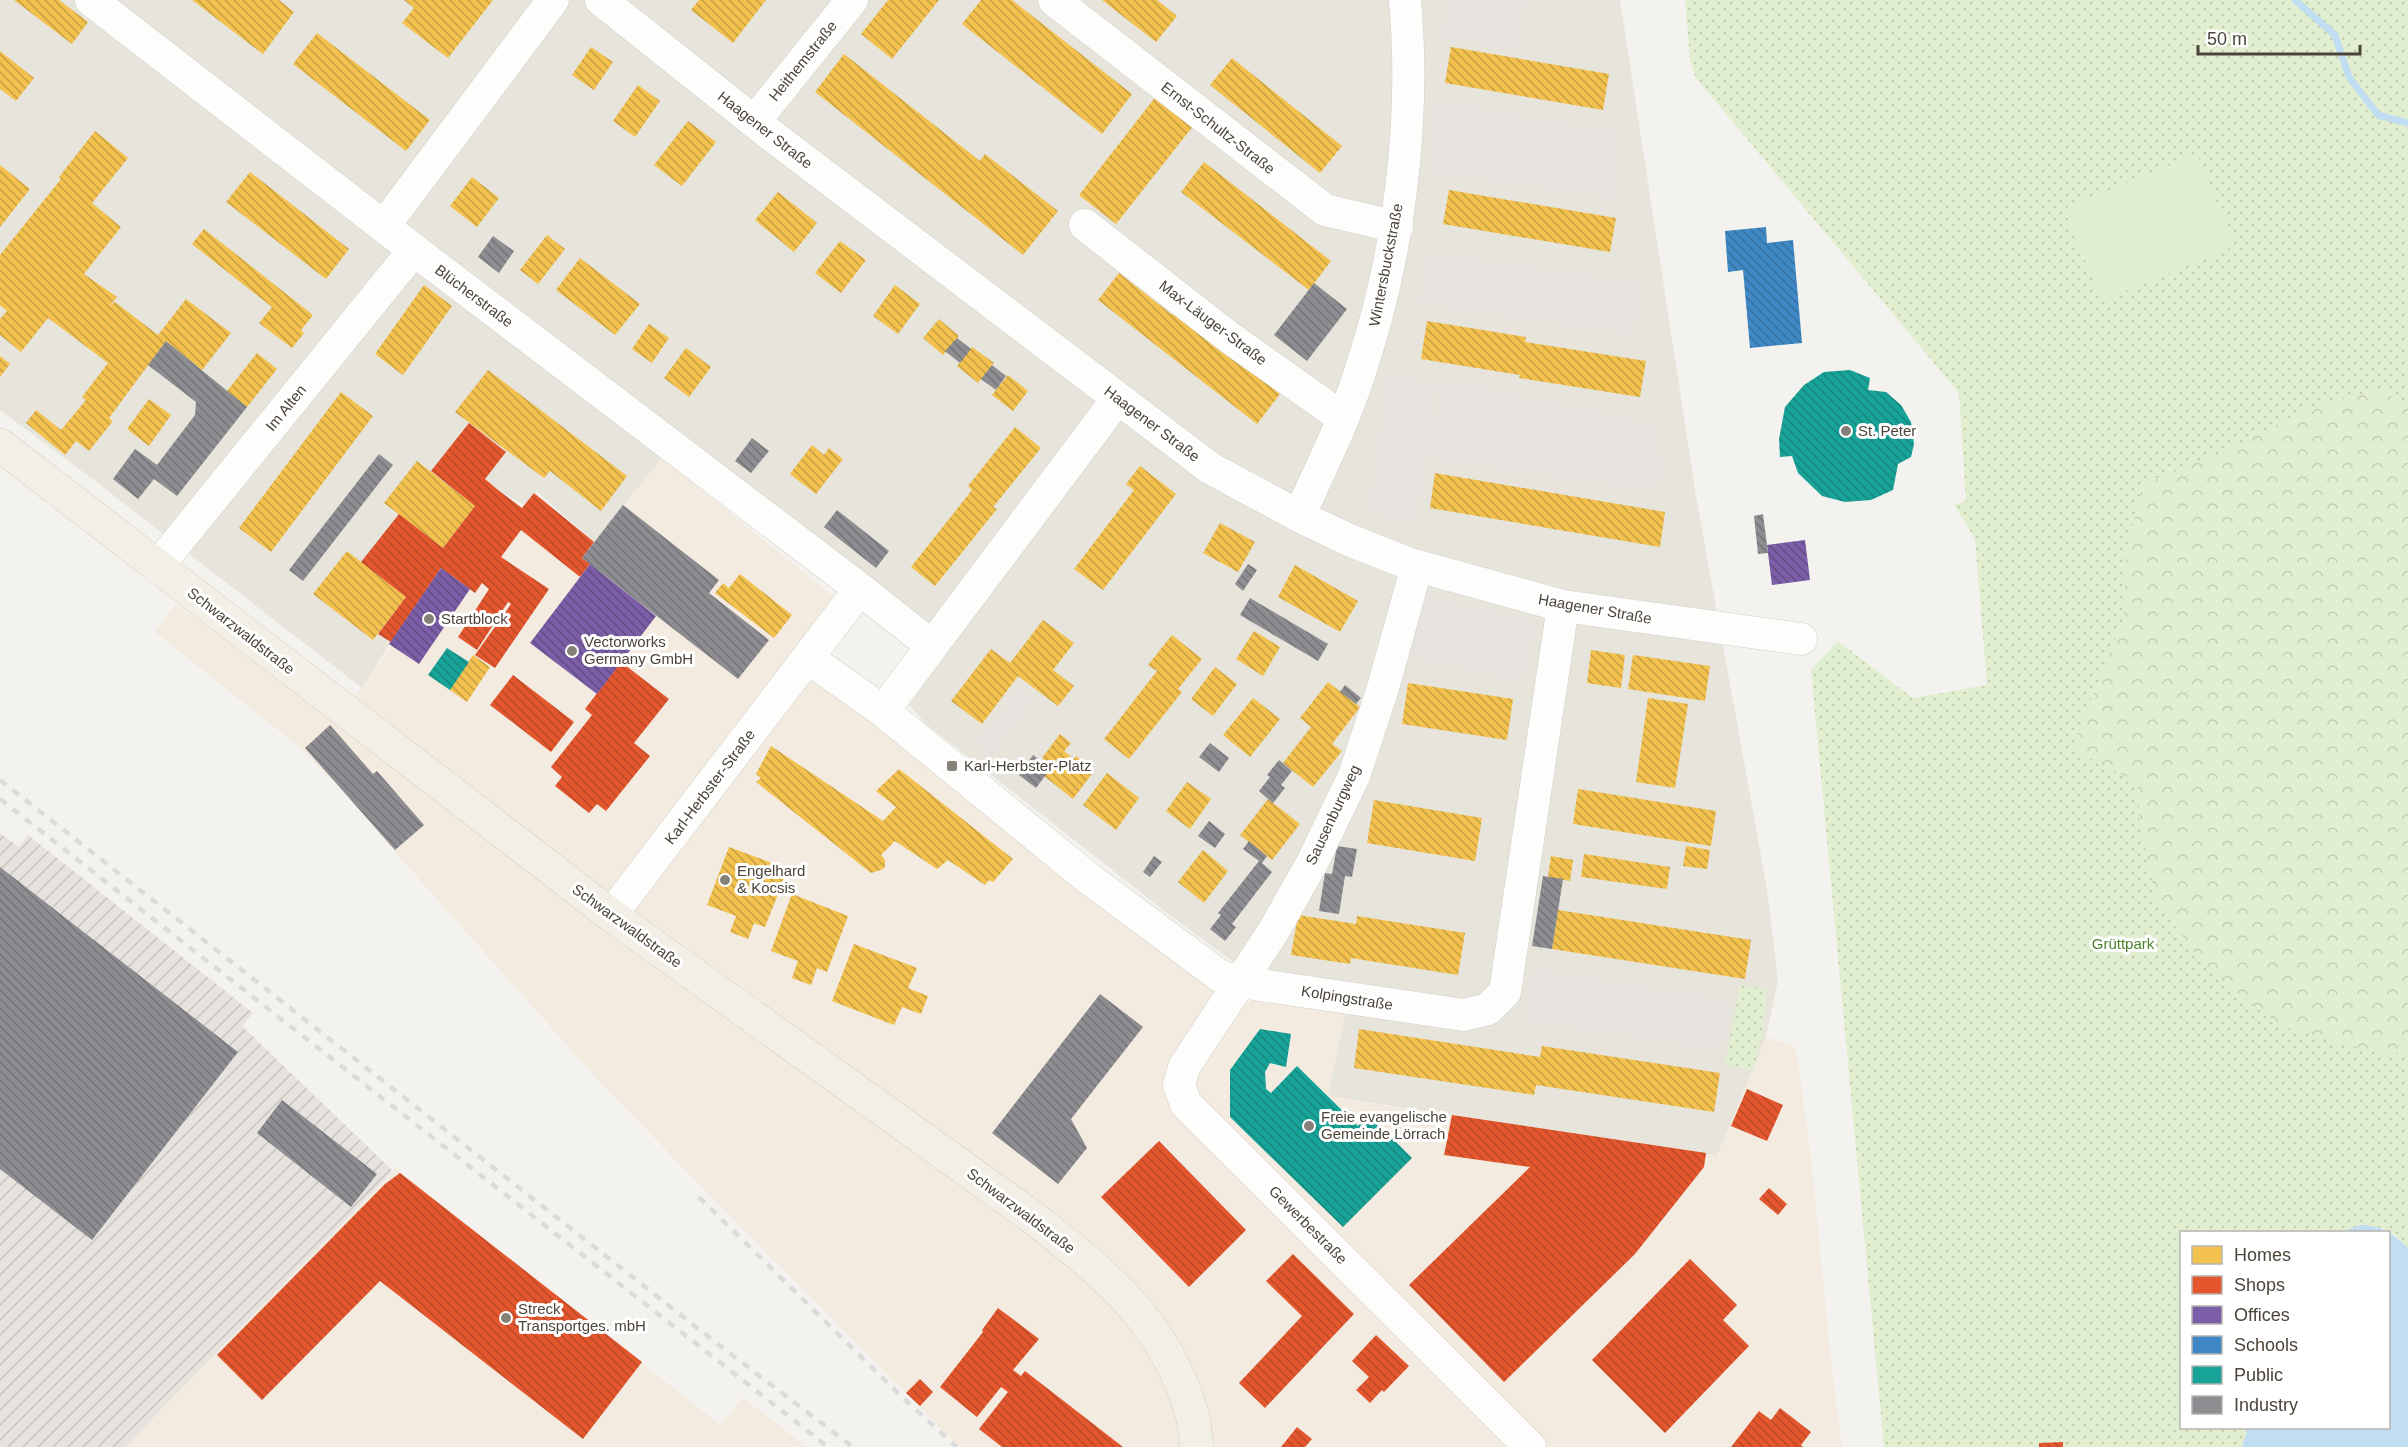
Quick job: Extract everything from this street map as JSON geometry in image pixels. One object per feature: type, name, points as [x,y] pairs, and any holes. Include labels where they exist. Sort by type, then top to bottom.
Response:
[{"type":"main road","name":"Schwarzwaldstraße","points":[[0,445],[611,915],[1030,1215],[1109,1279],[1141,1313],[1172,1362],[1192,1412],[1197,1447]]},
{"type":"street","name":"Blücherstraße","points":[[91,0],[414,250],[860,589]]},
{"type":"street","points":[[384,226],[553,0]]},
{"type":"street","name":"Haagener Straße","points":[[601,0],[754,122],[1210,468],[1299,516],[1349,540],[1417,566],[1563,606],[1801,639]]},
{"type":"street","name":"Heithemstraße","points":[[754,122],[852,0]]},
{"type":"street","name":"Ernst-Schultz-Straße","points":[[1054,0],[1324,210],[1397,227]]},
{"type":"street","name":"Wintersbuckstraße","points":[[1299,516],[1343,418],[1375,324],[1397,227],[1406,125],[1405,0]]},
{"type":"street","name":"Max-Läuger-Straße","points":[[1085,225],[1230,338],[1343,418]]},
{"type":"street","name":"Im Alten","points":[[157,567],[414,250]]},
{"type":"street","points":[[932,646],[860,589],[808,658],[883,711],[932,646],[1118,398]]},
{"type":"street","name":"Sausenburgweg","points":[[1240,982],[1273,932],[1306,873],[1354,776],[1386,678],[1417,566]]},
{"type":"street","name":"Kolpingstraße","points":[[883,711],[1088,878],[1220,976],[1240,982],[1464,1015],[1488,1009],[1505,992],[1563,606]]},
{"type":"street","name":"Karl-Herbster-Straße","points":[[611,915],[808,658]]},
{"type":"street","name":"Gewerbestraße","points":[[1240,982],[1184,1067],[1179,1085],[1186,1104],[1530,1447]]},
{"type":"shaded area","points":[[0,0],[1620,0],[1696,496],[1767,889],[1778,981],[1766,1037],[1718,1156],[1328,1096],[1351,984],[1272,971],[1232,961],[1167,913],[925,723],[909,705],[955,642],[782,513],[683,433],[594,542],[536,491],[525,505],[497,490],[391,642],[362,688],[0,410]]},
{"type":"shaded area","points":[[1446,0],[1526,0],[1520,51],[1441,40]]},
{"type":"shaded area","points":[[1434,99],[1619,132],[1620,200],[1429,172]]},
{"type":"shaded area","points":[[1426,251],[1642,283],[1634,336],[1418,304]]},
{"type":"shaded area","points":[[1387,375],[1438,383],[1417,525],[1381,520],[1383,511],[1368,509]]},
{"type":"shaded area","points":[[1443,378],[1657,424],[1663,480],[1648,490],[1429,459]]},
{"type":"shaded area","points":[[662,458],[834,597],[788,656],[1185,968],[1247,1004],[1260,994],[1346,1009],[1328,1096],[1717,1156],[1766,1037],[1796,1047],[1811,1157],[1830,1352],[1842,1447],[960,1447],[599,1081],[401,859],[348,796],[297,745],[155,632],[176,604],[335,718],[362,688],[498,490],[582,557]]},
{"type":"shaded area","points":[[1416,593],[1537,621],[1523,683],[1402,655]]},
{"type":"shaded area","points":[[1021,687],[1035,698],[991,756],[976,744]]},
{"type":"shaded area","points":[[0,833],[19,847],[28,835],[253,1013],[242,1026],[393,1171],[125,1447],[0,1447]]},
{"type":"shaded area","points":[[1532,968],[1731,1000],[1723,1052],[1524,1020]]},
{"type":"shaded area","points":[[396,1168],[720,1425],[743,1398],[807,1447],[125,1447]]},
{"type":"green space","name":"Grüttpark","points":[[1685,0],[2408,0],[2408,1248],[2390,1231],[2373,1227],[2342,1231],[2180,1231],[2180,1429],[2248,1429],[2242,1447],[1884,1447],[1811,670],[1838,641],[1913,698],[1987,685],[1975,539],[1954,505],[1966,501],[1959,393],[1696,78],[1690,60]]},
{"type":"green space","points":[[2197,154],[2235,246],[2102,301],[2064,209]]},
{"type":"green space","points":[[2383,390],[2408,408],[2408,1053],[2381,1054],[2280,1026],[2204,966],[2156,900],[2140,824],[2137,782],[2071,749],[2124,617],[2126,553],[2143,485],[2233,447],[2313,406]]},
{"type":"green space","points":[[1740,985],[1767,989],[1762,1035],[1753,1070],[1725,1065]]},
{"type":"water","points":[[2361,1225],[2387,1231],[2344,1231]]},
{"type":"water","points":[[2390,1233],[2392,1234],[2408,1248],[2408,1447],[2242,1447],[2248,1429],[2390,1429]]},
{"type":"building: Homes","points":[[14,0],[59,0],[88,22],[72,44]]},
{"type":"building: Homes","points":[[192,0],[279,0],[294,12],[263,54]]},
{"type":"building: Homes","points":[[404,0],[493,0],[448,58],[402,23],[414,8]]},
{"type":"building: Homes","points":[[699,0],[766,0],[733,43],[691,10]]},
{"type":"building: Homes","points":[[888,0],[939,0],[892,59],[861,34]]},
{"type":"building: Homes","points":[[981,0],[1012,0],[1132,94],[1102,134],[962,24]]},
{"type":"building: Homes","points":[[1102,0],[1157,0],[1177,16],[1156,42]]},
{"type":"building: Homes","points":[[317,33],[430,120],[406,151],[293,64]]},
{"type":"building: Homes","points":[[591,47],[613,62],[594,90],[572,75]]},
{"type":"building: Homes","points":[[1451,47],[1609,74],[1603,110],[1445,83]]},
{"type":"building: Homes","points":[[0,51],[34,78],[16,101],[0,89]]},
{"type":"building: Homes","points":[[844,54],[980,161],[985,154],[1058,211],[1023,255],[815,92]]},
{"type":"building: Homes","points":[[1232,58],[1342,146],[1320,173],[1210,85]]},
{"type":"building: Homes","points":[[638,85],[660,101],[635,137],[613,121]]},
{"type":"building: Homes","points":[[1157,95],[1194,125],[1116,224],[1079,195]]},
{"type":"building: Homes","points":[[688,121],[716,142],[682,186],[654,165]]},
{"type":"building: Homes","points":[[95,131],[128,158],[92,203],[121,227],[84,274],[117,297],[109,307],[115,302],[158,335],[186,299],[231,333],[202,370],[166,341],[109,418],[113,421],[89,451],[76,441],[65,455],[26,423],[36,410],[61,430],[86,400],[82,397],[108,363],[48,318],[21,352],[0,335],[0,319],[7,311],[0,305],[0,255],[61,179],[59,177]]},
{"type":"building: Homes","points":[[1204,162],[1331,261],[1309,290],[1181,192]]},
{"type":"building: Homes","points":[[0,165],[30,189],[0,227]]},
{"type":"building: Homes","points":[[250,172],[349,249],[326,279],[226,202]]},
{"type":"building: Homes","points":[[472,177],[499,198],[477,227],[450,206]]},
{"type":"building: Homes","points":[[1449,190],[1616,218],[1610,252],[1443,224]]},
{"type":"building: Homes","points":[[778,192],[817,223],[794,252],[755,220]]},
{"type":"building: Homes","points":[[204,229],[313,315],[301,330],[304,333],[292,348],[259,323],[272,307],[192,244]]},
{"type":"building: Homes","points":[[547,235],[565,249],[538,284],[520,270]]},
{"type":"building: Homes","points":[[840,241],[866,260],[841,293],[815,273]]},
{"type":"building: Homes","points":[[580,258],[640,304],[615,335],[556,290]]},
{"type":"building: Homes","points":[[1119,273],[1171,314],[1173,311],[1280,394],[1257,424],[1098,300]]},
{"type":"building: Homes","points":[[424,285],[452,306],[403,375],[375,354]]},
{"type":"building: Homes","points":[[895,285],[920,304],[898,334],[873,316]]},
{"type":"building: Homes","points":[[939,319],[959,336],[943,355],[923,338]]},
{"type":"building: Homes","points":[[1427,321],[1526,337],[1525,342],[1646,361],[1640,397],[1519,378],[1520,375],[1421,359]]},
{"type":"building: Homes","points":[[649,324],[669,338],[652,363],[632,349]]},
{"type":"building: Homes","points":[[972,347],[994,363],[978,383],[957,366]]},
{"type":"building: Homes","points":[[686,348],[711,367],[689,397],[664,378]]},
{"type":"building: Homes","points":[[257,353],[277,369],[247,407],[227,391]]},
{"type":"building: Homes","points":[[0,356],[10,364],[0,377]]},
{"type":"building: Homes","points":[[488,370],[627,476],[601,511],[550,471],[544,478],[455,412]]},
{"type":"building: Homes","points":[[1008,375],[1028,391],[1013,411],[992,395]]},
{"type":"building: Homes","points":[[341,392],[373,416],[271,552],[239,528]]},
{"type":"building: Homes","points":[[149,399],[171,415],[149,446],[127,429]]},
{"type":"building: Homes","points":[[1015,427],[1041,448],[993,507],[997,509],[935,586],[911,567],[972,490],[968,486]]},
{"type":"building: Homes","points":[[812,445],[824,455],[829,448],[843,459],[816,494],[790,474]]},
{"type":"building: Homes","points":[[417,461],[475,506],[443,548],[384,503]]},
{"type":"building: Homes","points":[[1140,466],[1176,494],[1103,590],[1074,569],[1134,490],[1126,484]]},
{"type":"building: Homes","points":[[1435,473],[1665,512],[1660,547],[1430,508]]},
{"type":"building: Homes","points":[[1220,523],[1255,542],[1238,572],[1203,553]]},
{"type":"building: Homes","points":[[347,551],[406,597],[373,640],[313,594]]},
{"type":"building: Homes","points":[[1295,565],[1358,601],[1340,632],[1278,597]]},
{"type":"building: Homes","points":[[740,574],[792,615],[774,638],[715,593],[723,583],[729,588]]},
{"type":"building: Homes","points":[[1043,620],[1074,643],[1053,670],[1074,686],[1058,706],[1018,676],[982,724],[951,701],[991,649],[1010,663]]},
{"type":"building: Homes","points":[[1254,631],[1280,647],[1263,676],[1236,659]]},
{"type":"building: Homes","points":[[1172,635],[1202,659],[1178,689],[1182,692],[1129,759],[1104,739],[1157,671],[1148,665]]},
{"type":"building: Homes","points":[[1591,650],[1625,655],[1621,688],[1587,683]]},
{"type":"building: Homes","points":[[473,655],[490,667],[467,702],[450,690]]},
{"type":"building: Homes","points":[[1633,655],[1710,666],[1705,701],[1628,689]]},
{"type":"building: Homes","points":[[1215,667],[1237,684],[1213,716],[1191,699]]},
{"type":"building: Homes","points":[[1328,682],[1360,707],[1332,744],[1342,751],[1313,787],[1283,763],[1311,727],[1300,718]]},
{"type":"building: Homes","points":[[1408,683],[1513,699],[1507,740],[1402,724]]},
{"type":"building: Homes","points":[[1253,698],[1280,719],[1250,757],[1223,735]]},
{"type":"building: Homes","points":[[1648,698],[1688,704],[1675,788],[1636,782]]},
{"type":"building: Homes","points":[[1060,734],[1071,743],[1064,751],[1074,759],[1076,756],[1094,771],[1073,799],[1044,776],[1052,766],[1042,758]]},
{"type":"building: Homes","points":[[771,746],[883,821],[896,807],[876,791],[899,769],[1013,859],[993,882],[989,880],[985,885],[948,860],[937,869],[895,841],[881,855],[885,860],[885,867],[871,873],[756,782],[761,778],[756,774]]},
{"type":"building: Homes","points":[[1107,773],[1139,798],[1116,830],[1083,805]]},
{"type":"building: Homes","points":[[1187,782],[1211,799],[1190,829],[1166,811]]},
{"type":"building: Homes","points":[[1578,789],[1716,811],[1711,846],[1573,824]]},
{"type":"building: Homes","points":[[1268,799],[1300,824],[1272,860],[1240,835]]},
{"type":"building: Homes","points":[[1374,800],[1482,818],[1475,861],[1367,843]]},
{"type":"building: Homes","points":[[1686,846],[1710,850],[1707,869],[1683,866]]},
{"type":"building: Homes","points":[[729,847],[788,869],[765,927],[754,923],[748,939],[730,932],[736,916],[707,905]]},
{"type":"building: Homes","points":[[1203,850],[1228,871],[1204,903],[1178,882]]},
{"type":"building: Homes","points":[[1584,854],[1670,867],[1667,889],[1581,877]]},
{"type":"building: Homes","points":[[1551,856],[1573,860],[1570,881],[1548,877]]},
{"type":"building: Homes","points":[[792,894],[848,916],[827,972],[817,968],[811,985],[792,978],[798,961],[771,951]]},
{"type":"building: Homes","points":[[1558,910],[1751,940],[1745,979],[1552,949]]},
{"type":"building: Homes","points":[[1298,915],[1356,924],[1357,916],[1465,933],[1458,975],[1351,958],[1350,964],[1291,955]]},
{"type":"building: Homes","points":[[854,944],[917,968],[908,988],[928,996],[921,1014],[902,1007],[894,1025],[832,1001]]},
{"type":"building: Homes","points":[[1359,1029],[1540,1057],[1542,1046],[1720,1073],[1714,1112],[1536,1085],[1534,1095],[1354,1068]]},
{"type":"building: Shops","points":[[469,423],[506,452],[485,479],[522,508],[534,493],[594,542],[582,558],[590,564],[580,577],[521,530],[501,557],[549,589],[495,668],[475,655],[511,604],[508,602],[477,650],[458,637],[489,589],[482,583],[475,593],[441,568],[391,642],[378,634],[406,597],[361,562],[399,514],[443,548],[475,506],[431,471]]},
{"type":"building: Shops","points":[[621,662],[669,699],[634,743],[650,756],[606,811],[597,804],[589,813],[555,786],[562,777],[551,767],[592,715],[585,709]]},
{"type":"building: Shops","points":[[513,675],[574,722],[551,752],[490,705]]},
{"type":"building: Shops","points":[[1747,1089],[1783,1105],[1767,1141],[1731,1126]]},
{"type":"building: Shops","points":[[1452,1115],[1706,1153],[1704,1167],[1635,1254],[1504,1382],[1409,1285],[1530,1167],[1444,1155]]},
{"type":"building: Shops","points":[[1159,1141],[1246,1230],[1189,1287],[1101,1197]]},
{"type":"building: Shops","name":"Streck Transportges. mbH","points":[[400,1173],[642,1362],[583,1439],[380,1281],[262,1400],[217,1355],[385,1184]]},
{"type":"building: Shops","points":[[1769,1188],[1787,1204],[1778,1215],[1759,1199]]},
{"type":"building: Shops","points":[[1293,1254],[1354,1314],[1265,1408],[1239,1383],[1302,1316],[1266,1281]]},
{"type":"building: Shops","points":[[1690,1259],[1737,1305],[1723,1320],[1749,1346],[1665,1433],[1592,1360]]},
{"type":"building: Shops","points":[[998,1308],[1039,1339],[1013,1370],[1021,1376],[1025,1371],[1123,1447],[1002,1447],[979,1429],[1008,1392],[1001,1387],[977,1417],[940,1387],[983,1332],[982,1330]]},
{"type":"building: Shops","points":[[1376,1335],[1409,1366],[1370,1403],[1356,1390],[1369,1377],[1352,1361]]},
{"type":"building: Shops","points":[[920,1379],[933,1392],[920,1406],[906,1393]]},
{"type":"building: Shops","points":[[1780,1408],[1811,1432],[1801,1445],[1803,1447],[1731,1447],[1759,1411],[1771,1420]]},
{"type":"building: Shops","points":[[1297,1427],[1312,1439],[1305,1447],[1281,1447]]},
{"type":"building: Shops","points":[[2063,1442],[2063,1447],[2039,1447],[2039,1443]]},
{"type":"building: Offices","points":[[1805,540],[1810,580],[1772,585],[1767,545]]},
{"type":"building: Offices","points":[[590,564],[656,616],[597,694],[530,643]]},
{"type":"building: Offices","points":[[441,568],[470,589],[419,664],[389,644]]},
{"type":"building: Schools","points":[[1766,227],[1767,243],[1793,240],[1802,343],[1750,348],[1743,270],[1728,272],[1725,231]]},
{"type":"building: Public","name":"St. Peter","points":[[1850,370],[1870,378],[1868,390],[1886,392],[1901,405],[1911,422],[1914,444],[1911,457],[1898,464],[1893,490],[1871,500],[1845,502],[1822,496],[1798,473],[1792,456],[1780,457],[1779,439],[1785,407],[1804,385],[1824,372]]},
{"type":"building: Public","points":[[447,648],[469,662],[450,690],[428,675]]},
{"type":"building: Public","points":[[1260,1029],[1291,1034],[1286,1067],[1270,1063],[1265,1072],[1266,1089],[1271,1093],[1297,1066],[1358,1126],[1369,1115],[1412,1158],[1343,1227],[1230,1117],[1230,1070]]},
{"type":"building: Industry","points":[[493,236],[514,251],[499,273],[478,257]]},
{"type":"building: Industry","points":[[1314,283],[1347,309],[1307,361],[1274,335]]},
{"type":"building: Industry","points":[[957,338],[971,349],[960,363],[945,351]]},
{"type":"building: Industry","points":[[166,341],[247,407],[177,496],[154,479],[138,499],[113,479],[135,449],[157,465],[195,415],[196,402],[148,365]]},
{"type":"building: Industry","points":[[992,365],[1006,376],[996,390],[981,379]]},
{"type":"building: Industry","points":[[752,438],[769,451],[751,473],[735,461]]},
{"type":"building: Industry","points":[[379,454],[393,465],[303,581],[289,570]]},
{"type":"building: Industry","points":[[623,505],[719,580],[709,593],[769,640],[738,679],[582,558]]},
{"type":"building: Industry","points":[[837,510],[889,551],[876,568],[824,527]]},
{"type":"building: Industry","points":[[1763,514],[1768,553],[1758,554],[1754,516]]},
{"type":"building: Industry","points":[[1248,564],[1257,570],[1243,591],[1235,584]]},
{"type":"building: Industry","points":[[1250,598],[1328,644],[1318,661],[1240,615]]},
{"type":"building: Industry","points":[[1345,685],[1361,698],[1356,704],[1340,692]]},
{"type":"building: Industry","points":[[330,725],[373,774],[377,771],[424,825],[395,850],[305,748]]},
{"type":"building: Industry","points":[[1210,743],[1229,758],[1219,772],[1199,757]]},
{"type":"building: Industry","points":[[1033,755],[1042,762],[1039,765],[1048,772],[1036,788],[1019,775]]},
{"type":"building: Industry","points":[[1279,760],[1292,771],[1281,785],[1285,788],[1273,803],[1259,791],[1270,777],[1267,775]]},
{"type":"building: Industry","points":[[1209,821],[1225,834],[1215,848],[1198,836]]},
{"type":"building: Industry","points":[[1249,841],[1267,856],[1262,863],[1272,872],[1232,924],[1236,927],[1225,941],[1210,929],[1221,915],[1218,913],[1259,861],[1243,849]]},
{"type":"building: Industry","points":[[1337,846],[1357,849],[1352,877],[1345,876],[1339,914],[1319,911],[1325,873],[1332,874]]},
{"type":"building: Industry","points":[[1154,856],[1162,862],[1150,877],[1143,872]]},
{"type":"building: Industry","points":[[0,867],[238,1052],[92,1240],[0,1169]]},
{"type":"building: Industry","points":[[1543,876],[1563,879],[1552,949],[1532,946]]},
{"type":"building: Industry","points":[[1100,994],[1143,1027],[1071,1119],[1087,1148],[1058,1184],[992,1133]]},
{"type":"building: Industry","points":[[282,1100],[377,1174],[351,1207],[257,1133]]},
{"type":"waterway","points":[[2295,0],[2335,35],[2349,77],[2378,115],[2408,123]]},
{"type":"railway","points":[[0,780],[728,1352],[853,1447]]},
{"type":"railway","points":[[0,799],[828,1447]]},
{"type":"railway","points":[[699,1197],[902,1397],[957,1447]]},
{"type":"place","name":"St. Peter","points":[[1846,431]]},
{"type":"place","name":"Startblock","points":[[429,619]]},
{"type":"place","name":"Vectorworks Germany GmbH","points":[[572,651]]},
{"type":"place","name":"Karl-Herbster-Platz","points":[[952,766]]},
{"type":"place","name":"Engelhard & Kocsis","points":[[725,880]]},
{"type":"place","name":"Freie evangelische Gemeinde Lörrach","points":[[1309,1126]]},
{"type":"place","name":"Streck Transportges. mbH","points":[[506,1318]]}]
